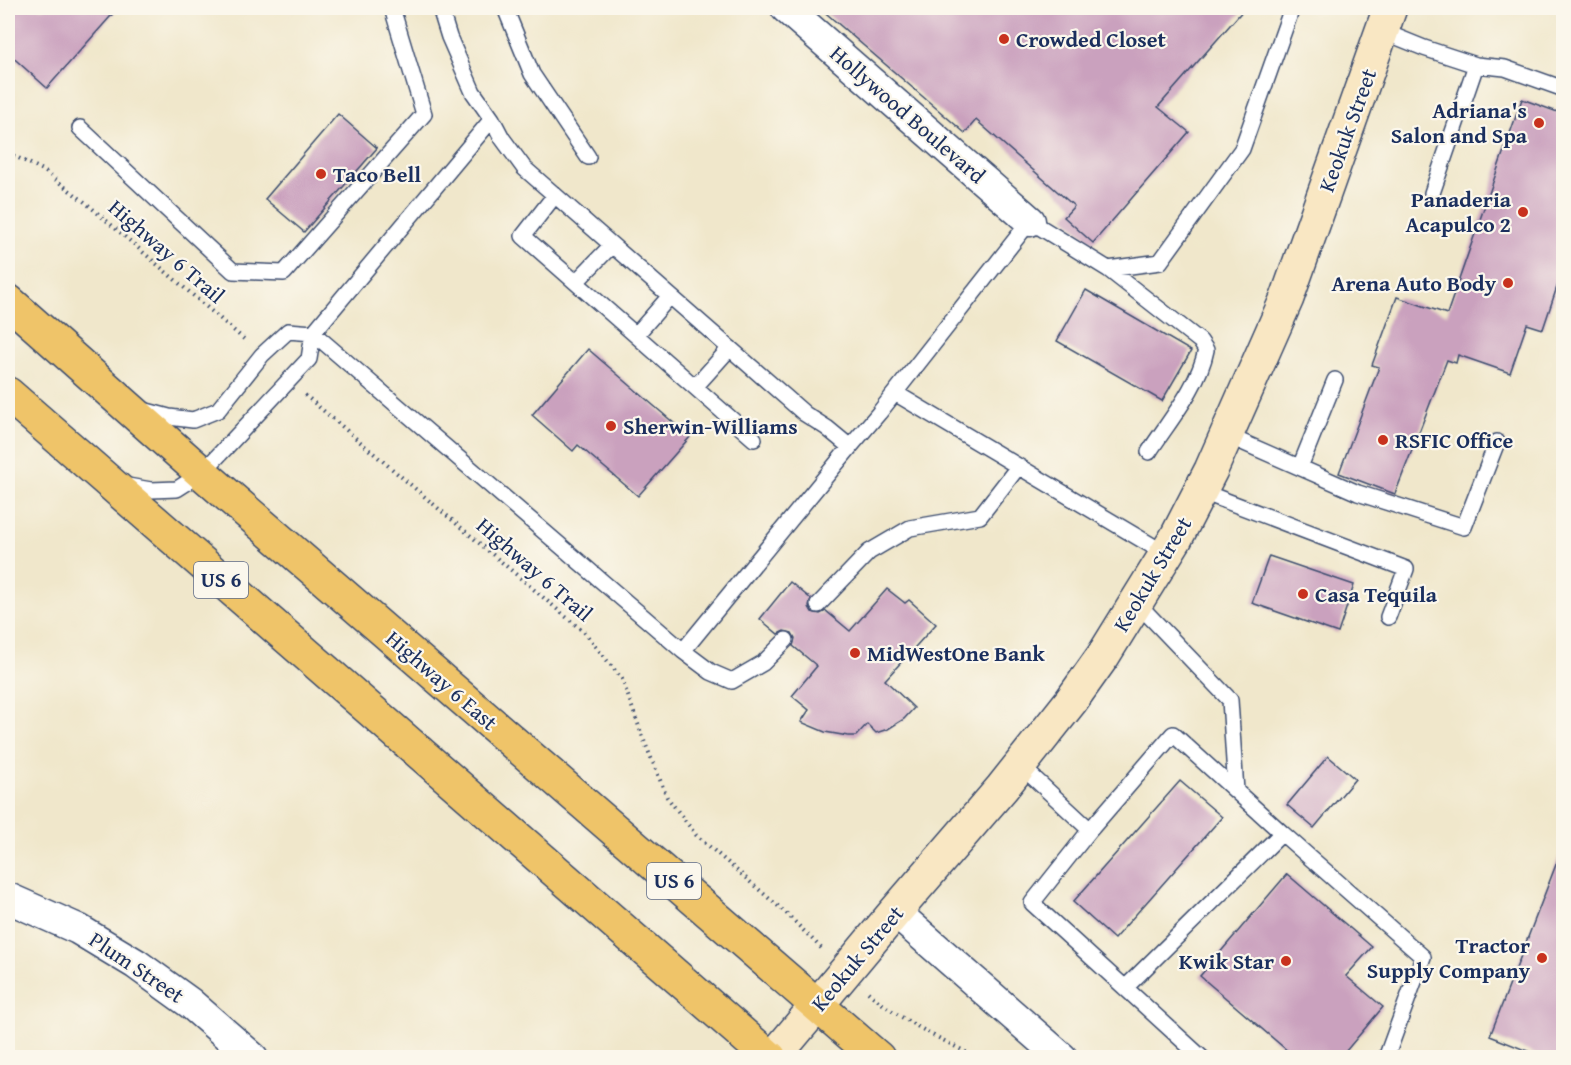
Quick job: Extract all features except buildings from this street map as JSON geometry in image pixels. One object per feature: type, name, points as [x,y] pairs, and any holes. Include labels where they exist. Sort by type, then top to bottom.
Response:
[{"type":"main road","name":"Highway 6 East","points":[[8,301],[202,473],[878,1058]]},
{"type":"main road","name":"US 6","points":[[8,394],[772,1058]]},
{"type":"street","name":"Hollywood Boulevard","points":[[786,8],[1030,221]]},
{"type":"street","name":"Keokuk Street","points":[[772,1058],[1002,788],[1071,701],[1103,656],[1176,538],[1226,435],[1287,298],[1386,19]]},
{"type":"street","name":"Plum Street","points":[[8,898],[78,929],[136,964],[190,1003],[253,1058]]},
{"type":"street","points":[[896,912],[1062,1058]]},
{"type":"lane","points":[[80,128],[233,271],[284,273],[424,114],[392,8]]},
{"type":"lane","points":[[440,8],[449,37],[473,92],[492,119],[501,138],[524,168],[805,414],[850,447]]},
{"type":"lane","points":[[505,8],[532,74],[588,157]]},
{"type":"lane","points":[[1108,269],[1160,262],[1242,149],[1292,8]]},
{"type":"lane","points":[[1386,19],[1424,48],[1476,65],[1505,68],[1563,89]]},
{"type":"lane","points":[[1431,193],[1476,65]]},
{"type":"lane","points":[[111,484],[151,489],[177,489],[202,473],[309,359],[314,333],[492,119]]},
{"type":"lane","points":[[555,195],[523,237],[754,439]]},
{"type":"lane","points":[[683,651],[895,393],[1030,221],[1108,269],[1200,341],[1206,350],[1196,380],[1149,452]]},
{"type":"lane","points":[[576,282],[612,245]]},
{"type":"lane","points":[[636,335],[670,296]]},
{"type":"lane","points":[[125,405],[169,417],[193,420],[218,410],[262,355],[288,331],[314,333],[683,651],[711,672],[732,681],[763,663],[786,640]]},
{"type":"lane","points":[[695,387],[730,348]]},
{"type":"lane","points":[[1300,467],[1335,380]]},
{"type":"lane","points":[[895,393],[1166,554]]},
{"type":"lane","points":[[1226,435],[1358,493],[1464,527],[1497,442]]},
{"type":"lane","points":[[818,605],[869,552],[910,528],[980,516],[1018,466]]},
{"type":"lane","points":[[1200,491],[1406,568],[1388,617]]},
{"type":"lane","points":[[1136,602],[1230,700],[1236,791]]},
{"type":"lane","points":[[1202,1058],[1032,903],[1090,830],[1173,734],[1423,957],[1386,1058]]},
{"type":"lane","points":[[1020,765],[1090,830]]},
{"type":"lane","points":[[1125,988],[1282,833]]},
{"type":"path","name":"Highway 6 Trail","points":[[8,153],[43,170],[86,203],[262,355]]},
{"type":"path","name":"Highway 6 Trail","points":[[289,382],[585,633],[622,679],[667,796],[696,835],[786,913],[878,1001],[907,1020],[977,1058]]},
{"type":"place","name":"Crowded Closet","points":[[1004,39]]},
{"type":"place","name":"Adriana's Salon and Spa","points":[[1539,123]]},
{"type":"place","name":"Taco Bell","points":[[321,174]]},
{"type":"place","name":"Panaderia Acapulco 2","points":[[1523,212]]},
{"type":"place","name":"Arena Auto Body","points":[[1508,283]]},
{"type":"place","name":"Sherwin-Williams","points":[[611,426]]},
{"type":"place","name":"RSFIC Office","points":[[1383,440]]},
{"type":"place","name":"Casa Tequila","points":[[1303,594]]},
{"type":"place","name":"MidWestOne Bank","points":[[855,653]]},
{"type":"place","name":"Tractor Supply Company","points":[[1542,958]]},
{"type":"place","name":"Kwik Star","points":[[1286,961]]}]
